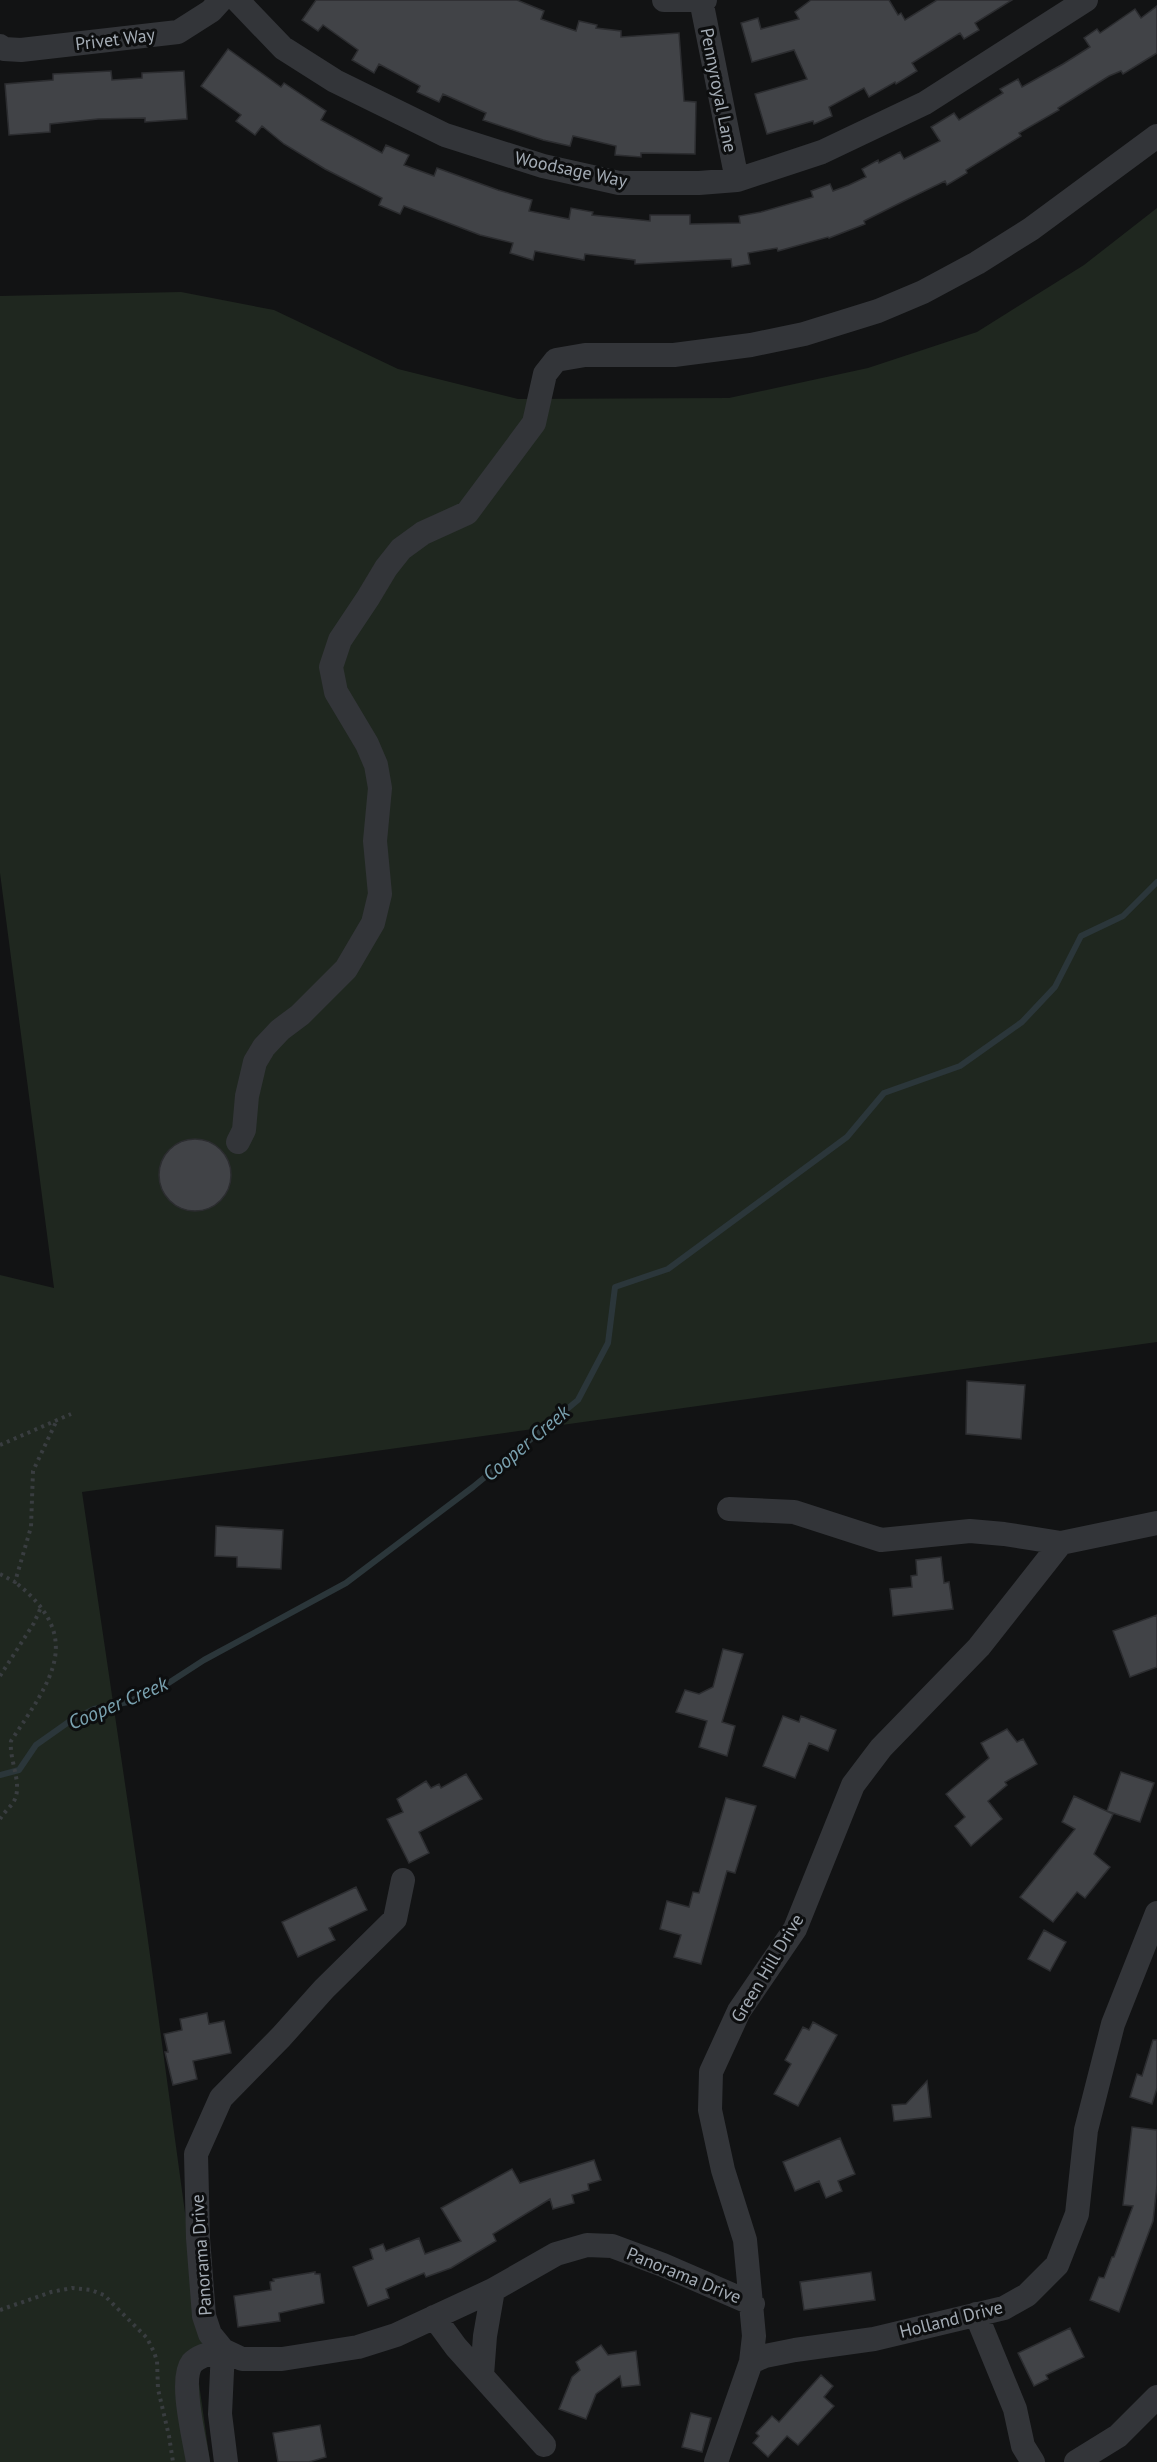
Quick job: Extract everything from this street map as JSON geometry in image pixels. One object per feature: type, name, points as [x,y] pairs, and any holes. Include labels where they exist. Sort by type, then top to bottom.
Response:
[{"type":"street","name":"Privet Way","points":[[0,46],[3,49],[21,50],[178,32],[211,11],[221,0]]},
{"type":"street","name":"Woodsage Way","points":[[237,0],[283,48],[335,81],[445,135],[543,166],[619,183],[699,183],[737,180],[822,152],[925,103],[1086,0]]},
{"type":"street","points":[[664,0],[702,0]]},
{"type":"street","name":"Pennyroyal Lane","points":[[702,0],[737,180]]},
{"type":"street","points":[[238,1142],[244,1130],[250,1079],[264,1047],[346,969],[373,923],[380,894],[375,841],[380,788],[376,765],[368,744],[336,693],[331,667],[340,640],[386,568],[401,549],[423,533],[467,513],[534,423],[545,374],[556,360],[585,355],[674,355],[750,345],[804,334],[878,311],[924,292],[1013,241],[1157,136]]},
{"type":"street","points":[[729,1509],[794,1512],[881,1540],[970,1531],[1061,1543],[1157,1523]]},
{"type":"street","name":"Green Hill Drive","points":[[751,2362],[754,2336],[753,2304],[745,2240],[723,2170],[710,2110],[711,2072],[738,2011],[795,1929],[853,1785],[881,1748],[979,1647],[1061,1543]]},
{"type":"street","name":"Panorama Drive","points":[[403,1880],[395,1919],[324,1989],[221,2098],[196,2154],[198,2238],[204,2316],[210,2334],[223,2350],[242,2359],[293,2358],[358,2347],[396,2335],[494,2290],[556,2254],[587,2245],[612,2246],[663,2265],[753,2304]]},
{"type":"street","name":"Holland Drive","points":[[751,2362],[785,2352],[874,2338],[1004,2308],[1027,2295],[1057,2265],[1077,2214],[1086,2130],[1113,2024],[1157,1913]]},
{"type":"street","points":[[483,2374],[485,2336],[494,2290]]},
{"type":"street","points":[[976,2314],[1015,2409],[1023,2446],[1033,2462]]},
{"type":"street","points":[[434,2317],[456,2347],[483,2374],[544,2445]]},
{"type":"street","points":[[198,2462],[186,2388],[188,2370],[193,2362],[204,2355],[223,2350],[220,2414],[226,2462]]},
{"type":"street","points":[[716,2462],[751,2362]]},
{"type":"street","points":[[1076,2462],[1118,2436],[1157,2397]]},
{"type":"path","points":[[0,1445],[72,1414]]},
{"type":"path","points":[[15,1582],[31,1527],[33,1471],[56,1422]]},
{"type":"path","points":[[0,1574],[15,1582],[42,1606],[53,1625],[58,1645],[55,1666],[10,1741],[10,1754],[18,1789],[14,1802],[0,1819]]},
{"type":"path","points":[[0,1676],[34,1623],[42,1606]]},
{"type":"path","points":[[0,2310],[51,2292],[72,2288],[91,2290],[104,2295],[147,2338],[154,2352],[157,2361],[158,2389],[170,2436],[173,2462]]},
{"type":"shaded area","points":[[1157,208],[1157,1342],[82,1492],[146,1926],[206,2367],[197,2369],[210,2462],[0,2462],[0,1275],[54,1288],[0,873],[0,296],[181,292],[274,310],[398,369],[518,399],[729,398],[868,368],[977,332],[1084,265]]},
{"type":"building","points":[[316,0],[517,0],[544,11],[541,19],[576,31],[579,21],[597,25],[596,28],[621,31],[621,37],[679,33],[684,101],[696,102],[695,154],[641,153],[641,157],[615,155],[616,146],[573,136],[570,146],[543,140],[483,120],[486,113],[443,94],[439,102],[417,92],[420,86],[379,64],[374,73],[352,60],[358,50],[323,25],[318,31],[302,20]]},
{"type":"building","points":[[811,0],[889,0],[898,15],[901,13],[905,20],[937,0],[1012,0],[975,23],[979,30],[964,39],[960,33],[912,63],[917,71],[896,84],[895,82],[869,97],[864,88],[829,107],[832,116],[814,124],[813,121],[767,134],[755,94],[807,79],[794,50],[752,62],[741,23],[758,18],[761,29],[799,19],[795,12]]},
{"type":"building","points":[[1157,6],[1157,53],[1123,74],[1121,71],[1109,76],[1058,108],[1059,110],[1019,133],[1021,136],[966,170],[967,173],[947,185],[945,181],[864,221],[865,224],[829,238],[778,251],[777,248],[748,253],[750,264],[732,267],[731,259],[635,264],[635,260],[585,254],[584,260],[535,251],[533,260],[510,253],[513,243],[480,235],[404,206],[400,214],[379,205],[382,198],[325,169],[284,144],[262,126],[255,135],[236,121],[241,115],[201,86],[228,49],[281,87],[284,83],[326,111],[321,120],[382,153],[386,145],[409,155],[404,165],[434,176],[437,168],[532,200],[529,211],[569,219],[571,208],[593,212],[592,215],[650,221],[650,215],[690,215],[690,224],[740,223],[739,216],[813,197],[811,191],[830,184],[833,191],[866,177],[862,169],[878,160],[879,163],[900,152],[904,159],[940,141],[931,127],[954,113],[959,120],[1003,93],[1000,89],[1018,79],[1022,87],[1063,64],[1090,47],[1084,38],[1097,29],[1100,33],[1135,9],[1141,18]]},
{"type":"building","points":[[111,71],[112,80],[142,78],[142,73],[184,71],[187,119],[145,122],[145,118],[98,119],[50,124],[50,132],[9,135],[5,84],[53,80],[53,74]]},
{"type":"building","points":[[195,1139],[209,1142],[221,1149],[228,1161],[231,1175],[228,1189],[221,1201],[209,1208],[195,1211],[181,1208],[169,1201],[162,1189],[159,1175],[162,1161],[169,1149],[181,1142]]},
{"type":"building","points":[[967,1381],[1025,1385],[1021,1439],[966,1434]]},
{"type":"building","points":[[216,1526],[283,1530],[281,1569],[237,1567],[237,1557],[215,1556]]},
{"type":"building","points":[[941,1557],[944,1583],[949,1582],[953,1609],[893,1616],[890,1589],[912,1587],[911,1576],[917,1575],[916,1560]]},
{"type":"building","points":[[1157,1615],[1157,1667],[1130,1677],[1113,1631]]},
{"type":"building","points":[[723,1649],[743,1654],[722,1722],[735,1726],[727,1756],[699,1747],[707,1721],[676,1712],[685,1690],[699,1694],[713,1687]]},
{"type":"building","points":[[783,1716],[799,1722],[801,1716],[836,1730],[828,1751],[809,1743],[795,1778],[763,1766]]},
{"type":"building","points":[[1007,1729],[1017,1742],[1023,1739],[1037,1764],[1005,1782],[1007,1785],[988,1801],[1002,1819],[971,1846],[955,1826],[965,1817],[946,1794],[989,1758],[981,1743]]},
{"type":"building","points":[[1121,1772],[1154,1783],[1140,1822],[1107,1811]]},
{"type":"building","points":[[466,1774],[482,1799],[419,1832],[429,1853],[409,1863],[387,1819],[403,1812],[397,1799],[426,1781],[431,1788],[439,1784],[441,1788]]},
{"type":"building","points":[[1074,1796],[1113,1814],[1094,1854],[1110,1867],[1085,1898],[1077,1892],[1053,1922],[1020,1897],[1075,1829],[1062,1822]]},
{"type":"building","points":[[726,1798],[756,1806],[735,1873],[727,1871],[701,1964],[674,1957],[681,1935],[660,1929],[667,1901],[689,1907],[693,1892],[699,1893]]},
{"type":"building","points":[[356,1887],[367,1910],[329,1928],[335,1940],[298,1957],[282,1922]]},
{"type":"building","points":[[1044,1930],[1066,1942],[1050,1971],[1028,1959]]},
{"type":"building","points":[[207,2013],[209,2024],[224,2021],[231,2053],[193,2061],[197,2079],[173,2085],[165,2052],[168,2052],[164,2034],[182,2030],[180,2019]]},
{"type":"building","points":[[813,2022],[837,2035],[798,2106],[774,2094],[791,2064],[785,2060],[803,2027],[809,2030]]},
{"type":"building","points":[[1153,2040],[1157,2040],[1157,2088],[1152,2104],[1130,2097],[1137,2074],[1142,2076]]},
{"type":"building","points":[[927,2081],[931,2117],[894,2121],[892,2105],[906,2104]]},
{"type":"building","points":[[1132,2127],[1157,2130],[1157,2185],[1153,2221],[1119,2312],[1090,2300],[1099,2277],[1104,2278],[1112,2257],[1114,2257],[1133,2206],[1123,2205]]},
{"type":"building","points":[[840,2138],[855,2174],[838,2181],[842,2191],[826,2198],[819,2181],[795,2191],[783,2162]]},
{"type":"building","points":[[594,2160],[601,2180],[588,2184],[589,2190],[572,2195],[574,2203],[553,2209],[550,2199],[493,2234],[496,2241],[451,2268],[426,2277],[424,2273],[386,2289],[389,2298],[368,2306],[353,2267],[373,2259],[370,2249],[383,2244],[386,2251],[419,2238],[425,2254],[461,2241],[441,2208],[512,2169],[520,2183]]},
{"type":"building","points":[[315,2272],[315,2274],[320,2274],[324,2303],[279,2313],[280,2321],[238,2327],[234,2296],[271,2290],[270,2282],[274,2281],[273,2279]]},
{"type":"building","points":[[871,2272],[875,2300],[804,2310],[800,2282]]},
{"type":"building","points":[[1070,2328],[1084,2357],[1046,2375],[1048,2379],[1034,2386],[1018,2353]]},
{"type":"building","points":[[601,2345],[608,2355],[636,2351],[640,2385],[622,2387],[620,2376],[596,2394],[586,2419],[559,2409],[572,2377],[580,2370],[576,2362]]},
{"type":"building","points":[[821,2375],[833,2386],[824,2397],[834,2406],[798,2445],[787,2436],[768,2457],[753,2443],[759,2436],[756,2433],[772,2416],[779,2422]]},
{"type":"building","points":[[691,2413],[711,2418],[702,2452],[682,2447]]},
{"type":"building","points":[[320,2425],[326,2457],[309,2462],[278,2462],[273,2433]]},
{"type":"waterway","name":"Cooper Creek","points":[[0,1775],[19,1770],[36,1745],[70,1721],[94,1709],[128,1702],[167,1684],[204,1660],[346,1583],[473,1487],[578,1400],[608,1343],[615,1287],[668,1269],[847,1137],[884,1093],[960,1066],[1022,1022],[1055,987],[1081,936],[1123,916],[1157,882]]}]
